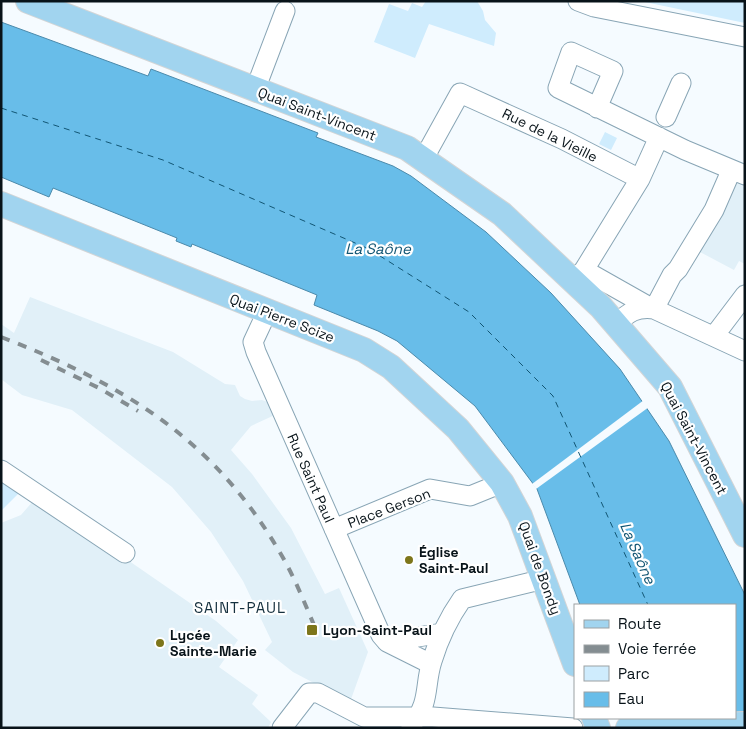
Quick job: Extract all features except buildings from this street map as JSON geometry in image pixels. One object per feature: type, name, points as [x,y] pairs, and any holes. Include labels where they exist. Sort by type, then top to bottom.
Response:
[{"type":"main road","name":"Quai Saint-Vincent","points":[[28,1],[407,148],[502,214],[579,275],[616,324],[670,387],[742,524]]},
{"type":"main road","name":"Quai Pierre Scize","points":[[1,204],[378,357],[458,429],[508,492]]},
{"type":"main road","name":"Quai de Bondy","points":[[508,492],[544,579],[574,661]]},
{"type":"main road","points":[[628,728],[745,724]]},
{"type":"street","points":[[578,1],[745,37]]},
{"type":"street","points":[[254,90],[285,11]]},
{"type":"street","points":[[596,108],[613,71],[573,51],[570,53],[557,86],[596,108],[738,173],[678,269],[672,274],[654,309],[638,308],[630,311],[616,324]]},
{"type":"street","points":[[666,117],[681,84]]},
{"type":"street","name":"Rue de la Vieille","points":[[424,158],[460,93],[562,139],[640,179]]},
{"type":"street","points":[[579,275],[640,179],[659,137]]},
{"type":"street","name":"Quai Saint-Vincent","points":[[579,275],[745,351]]},
{"type":"street","points":[[714,336],[745,294]]},
{"type":"street","name":"Rue Saint Paul","points":[[267,312],[254,342],[256,352],[381,635],[387,642]]},
{"type":"street","points":[[1,470],[125,553]]},
{"type":"street","name":"Place Gerson","points":[[334,529],[430,489],[470,496],[508,492]]},
{"type":"street","points":[[411,720],[428,691],[431,664],[444,625],[462,599],[544,579]]},
{"type":"street","points":[[387,642],[436,634],[440,635]]},
{"type":"street","points":[[387,642],[431,664]]},
{"type":"street","points":[[282,728],[309,693],[318,693],[364,717],[573,728]]},
{"type":"shaded area","points":[[734,182],[745,187],[745,264],[739,261],[734,270],[700,252],[698,245]]},
{"type":"shaded area","points":[[30,297],[173,352],[225,384],[235,385],[240,396],[245,399],[252,401],[262,400],[273,404],[277,414],[251,426],[231,450],[252,474],[291,528],[325,594],[339,588],[368,652],[350,702],[293,672],[265,650],[272,642],[243,581],[211,532],[172,487],[72,410],[22,395],[1,379],[1,324],[14,333]]},
{"type":"shaded area","points":[[34,500],[119,554],[216,621],[238,640],[219,667],[258,695],[252,704],[271,722],[268,728],[1,728],[1,523],[21,515]]},
{"type":"green space","points":[[426,1],[477,1],[483,11],[485,20],[496,33],[494,46],[429,24],[415,58],[374,42],[389,4],[408,11],[412,3],[422,7]]},
{"type":"green space","points":[[640,1],[745,1],[745,23]]},
{"type":"green space","points":[[605,132],[617,138],[611,150],[599,144]]},
{"type":"green space","points":[[1,477],[24,488],[1,511]]},
{"type":"water","name":"La Saône","points":[[1,22],[148,76],[151,69],[318,133],[316,137],[393,166],[411,176],[486,232],[551,293],[620,369],[669,441],[745,595],[745,728],[736,719],[736,604],[580,604],[537,489],[475,406],[397,341],[378,331],[314,305],[317,295],[192,244],[191,247],[176,241],[177,238],[53,188],[49,197],[1,177]]},
{"type":"pier","points":[[644,400],[649,407],[536,489],[532,484]]},
{"type":"ferry route","points":[[1,108],[163,160],[369,249],[469,312],[553,396],[648,604]]},
{"type":"railway","points":[[1,337],[45,355],[126,396],[162,420],[196,448],[227,479],[256,515],[287,565],[317,632]]},
{"type":"railway","points":[[41,360],[99,388],[138,411]]},
{"type":"place","name":"Église Saint-Paul","points":[[409,560]]},
{"type":"place","name":"Lyon-Saint-Paul","points":[[312,630]]},
{"type":"place","name":"Lycée Sainte-Marie","points":[[160,643]]},
{"type":"district","name":"SAINT-PAUL","points":[[240,607]]}]
